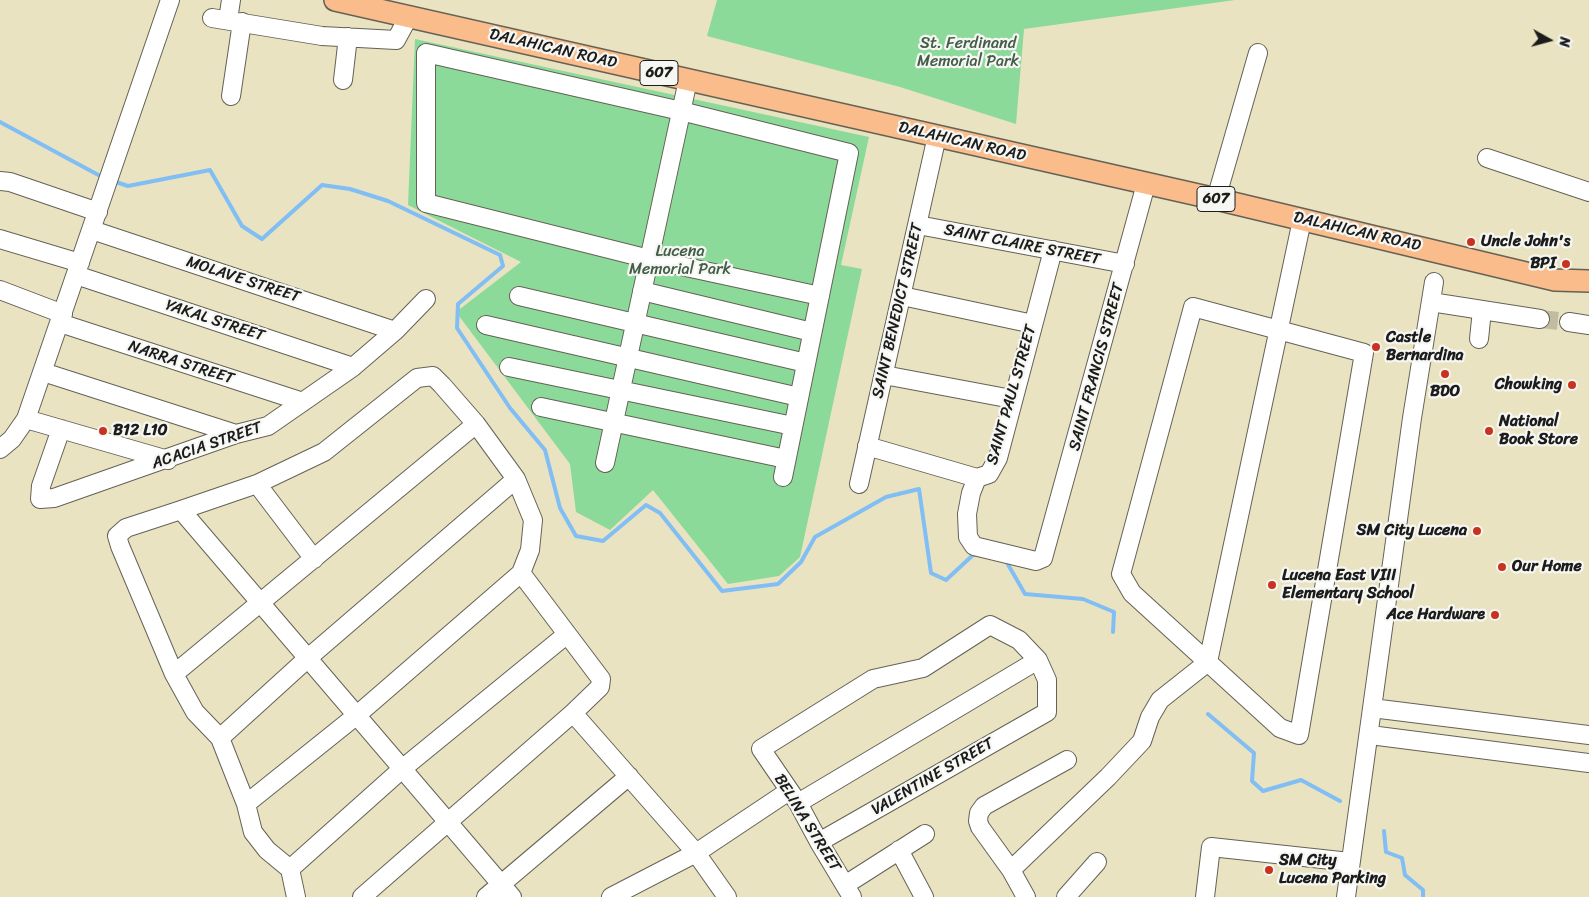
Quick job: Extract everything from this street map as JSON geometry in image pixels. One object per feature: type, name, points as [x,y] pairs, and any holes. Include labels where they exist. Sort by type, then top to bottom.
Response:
[{"type":"main road","name":"DALAHICAN ROAD","points":[[335,0],[1216,199],[1555,280],[1589,281]]},
{"type":"street","points":[[0,448],[12,439],[26,419],[170,0]]},
{"type":"street","points":[[231,0],[227,20],[231,96]]},
{"type":"street","points":[[227,20],[314,35],[396,40],[409,16]]},
{"type":"street","points":[[343,80],[348,38]]},
{"type":"street","points":[[1216,199],[1258,52]]},
{"type":"street","points":[[783,477],[786,459],[820,296],[849,153],[681,111],[426,53],[426,203],[649,259],[820,296]]},
{"type":"street","points":[[605,463],[688,80]]},
{"type":"street","name":"SAINT BENEDICT STREET","points":[[858,484],[937,136]]},
{"type":"street","points":[[1487,158],[1589,192]]},
{"type":"street","points":[[0,181],[10,182],[98,212]]},
{"type":"street","name":"SAINT FRANCIS STREET","points":[[977,478],[970,493],[967,514],[968,537],[974,546],[1036,562],[1043,558],[1047,550],[1146,184]]},
{"type":"street","points":[[1010,870],[1108,777],[1142,741],[1150,717],[1160,700],[1208,662],[1302,220]]},
{"type":"street","name":"SAINT CLAIRE STREET","points":[[918,225],[1125,264]]},
{"type":"street","name":"MOLAVE STREET","points":[[92,230],[395,331]]},
{"type":"street","name":"YAKAL STREET","points":[[0,239],[78,269],[353,367]]},
{"type":"street","name":"SAINT PAUL STREET","points":[[867,446],[977,478],[989,474],[998,458],[1052,250]]},
{"type":"street","points":[[1346,897],[1350,862],[1373,736],[1372,708],[1412,418],[1434,282]]},
{"type":"street","name":"NARRA STREET","points":[[0,290],[61,318],[303,402]]},
{"type":"street","points":[[642,291],[812,332]]},
{"type":"street","points":[[519,296],[806,363]]},
{"type":"street","points":[[902,296],[1033,324]]},
{"type":"street","name":"ACACIA STREET","points":[[61,429],[41,486],[40,499],[54,498],[168,460],[236,434],[268,426],[353,367],[395,331],[426,299]]},
{"type":"street","points":[[1430,302],[1540,319]]},
{"type":"street","points":[[1193,307],[1279,330],[1364,353],[1299,735],[1280,728],[1132,593],[1121,574],[1193,307]]},
{"type":"street","points":[[1479,339],[1482,310]]},
{"type":"street","points":[[1569,322],[1589,325]]},
{"type":"street","points":[[486,325],[799,397]]},
{"type":"street","points":[[509,366],[793,426]]},
{"type":"street","points":[[43,372],[236,434]]},
{"type":"street","points":[[884,375],[1012,399]]},
{"type":"street","points":[[246,804],[356,715],[521,573],[530,550],[533,520],[516,479],[476,424],[433,376],[417,378],[324,452],[257,484],[126,528],[117,536],[174,674],[195,712],[220,738],[246,804],[253,832],[267,850],[290,869],[296,897]]},
{"type":"street","points":[[541,408],[786,459]]},
{"type":"street","points":[[26,419],[168,460]]},
{"type":"street","points":[[174,674],[476,424]]},
{"type":"street","points":[[220,738],[308,658],[516,479]]},
{"type":"street","points":[[257,484],[314,559]]},
{"type":"street","points":[[181,510],[506,890]]},
{"type":"street","points":[[362,897],[573,713],[600,686],[601,679],[521,573]]},
{"type":"street","name":"BELINA STREET","points":[[848,891],[793,797],[761,750],[873,679],[924,668],[990,625],[1018,640],[1038,660]]},
{"type":"street","points":[[290,869],[402,769],[566,635]]},
{"type":"street","points":[[611,897],[696,853],[1038,660]]},
{"type":"street","name":"VALENTINE STREET","points":[[820,842],[1047,712],[1047,680],[1038,660]]},
{"type":"street","points":[[1372,708],[1589,736]]},
{"type":"street","points":[[573,713],[696,853],[727,897]]},
{"type":"street","points":[[1373,736],[1589,763]]},
{"type":"street","points":[[1026,897],[1010,870],[980,828],[978,821],[979,813],[984,806],[1067,760]]},
{"type":"street","points":[[486,897],[506,890],[629,776]]},
{"type":"street","points":[[848,891],[899,850],[925,834]]},
{"type":"street","points":[[1205,897],[1210,847],[1350,862]]},
{"type":"street","points":[[899,850],[924,897]]},
{"type":"street","points":[[1066,897],[1097,862]]},
{"type":"green space","name":"St. Ferdinand Memorial Park","points":[[717,0],[1235,0],[1024,29],[1016,124],[900,87],[707,36]]},
{"type":"green space","name":"Lucena Memorial Park","points":[[415,39],[869,137],[841,265],[862,269],[800,557],[779,576],[728,584],[653,490],[610,530],[576,512],[570,464],[456,312],[521,262],[408,205]]},
{"type":"waterway","points":[[0,122],[104,178]]},
{"type":"waterway","points":[[113,181],[128,186],[210,170],[242,226],[262,239],[322,185],[350,189],[388,201],[500,255],[503,266],[458,304],[457,328],[510,408],[545,450],[560,508],[576,536],[603,541],[646,505],[660,513],[722,591],[778,584],[801,562],[815,537],[886,497],[919,489],[931,573],[946,580],[973,555],[978,555]]},
{"type":"waterway","points":[[1006,561],[1025,594],[1083,599],[1114,612],[1113,632]]},
{"type":"waterway","points":[[1208,714],[1254,753],[1252,781],[1263,791],[1301,780],[1340,801]]},
{"type":"waterway","points":[[1384,831],[1386,852],[1402,858],[1405,875],[1423,890],[1423,897]]},
{"type":"tunnel","points":[[1540,319],[1569,322]]},
{"type":"place","name":"Uncle John's","points":[[1471,242]]},
{"type":"place","name":"BPI","points":[[1566,264]]},
{"type":"place","name":"Castle Bernardina","points":[[1376,347]]},
{"type":"place","name":"BDO","points":[[1445,374]]},
{"type":"place","name":"Chowking","points":[[1572,385]]},
{"type":"place","name":"B12 L10","points":[[103,431]]},
{"type":"place","name":"National Book Store","points":[[1489,431]]},
{"type":"place","name":"SM City Lucena","points":[[1477,531]]},
{"type":"place","name":"Our Home","points":[[1502,567]]},
{"type":"place","name":"Lucena East VIII Elementary School","points":[[1272,585]]},
{"type":"place","name":"Ace Hardware","points":[[1495,615]]},
{"type":"place","name":"SM City Lucena Parking","points":[[1269,870]]}]
